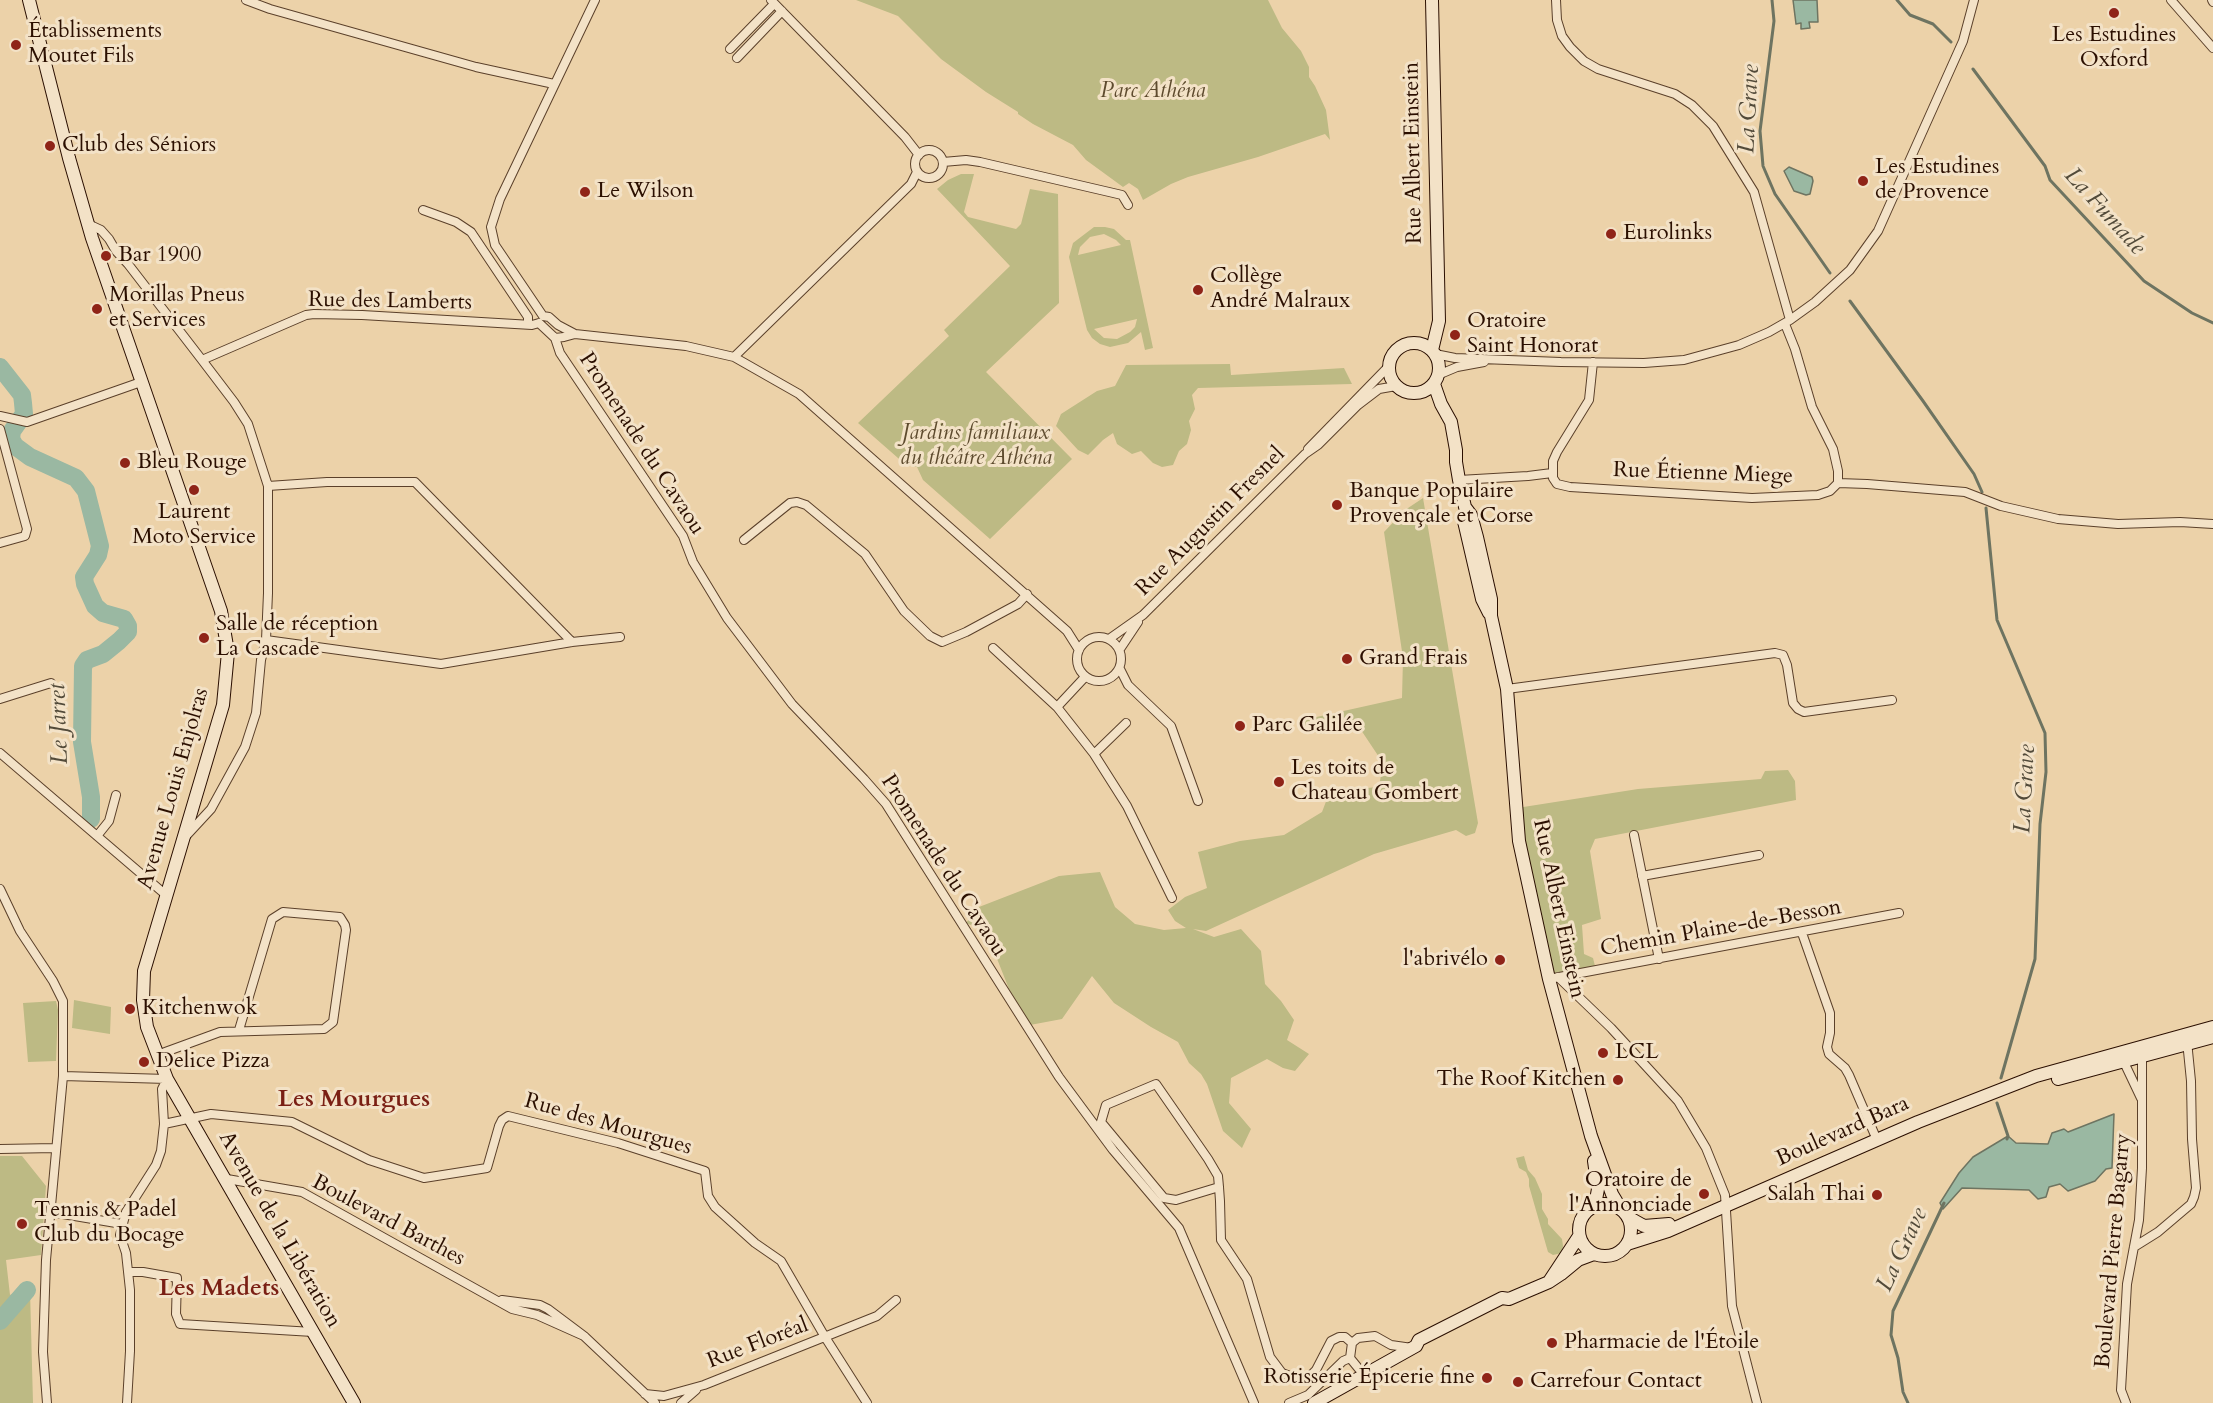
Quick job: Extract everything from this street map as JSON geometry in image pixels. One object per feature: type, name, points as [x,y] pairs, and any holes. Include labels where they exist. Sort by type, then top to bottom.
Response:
[{"type":"street","name":"Avenue Louis Enjolras","points":[[29,0],[69,158],[93,241],[221,611],[228,652],[223,705],[144,971],[143,986],[147,1027],[167,1079]]},
{"type":"street","points":[[246,0],[270,9],[476,67],[554,84]]},
{"type":"street","points":[[595,0],[500,199],[491,228],[495,245],[541,320],[555,338],[575,334],[686,346],[734,357],[800,394],[1027,594],[1067,631],[1079,650]]},
{"type":"street","name":"Rue Albert Einstein","points":[[1432,0],[1439,321],[1434,352]]},
{"type":"street","points":[[1557,0],[1557,20],[1562,36],[1584,61],[1598,69],[1675,94],[1692,105],[1713,126],[1754,192],[1787,322],[1812,407],[1833,449],[1838,483]]},
{"type":"street","points":[[1496,360],[1457,368],[1436,379],[1420,393],[1404,392],[1396,386],[1391,380],[1388,367],[1391,355],[1399,347],[1418,342],[1434,352],[1455,358],[1644,363],[1684,360],[1739,345],[1787,322],[1815,302],[1850,270],[1878,231],[1962,41],[1974,0]]},
{"type":"street","points":[[2171,0],[2213,48]]},
{"type":"street","points":[[730,49],[773,2],[905,137],[919,155]]},
{"type":"street","points":[[737,58],[782,11]]},
{"type":"street","points":[[931,150],[939,154],[943,162],[941,172],[934,178],[924,178],[917,172],[915,165],[919,155],[931,150]]},
{"type":"street","points":[[943,162],[966,160],[1122,195],[1128,205]]},
{"type":"street","points":[[734,357],[910,184],[917,172]]},
{"type":"street","points":[[423,210],[456,222],[471,232],[528,317],[528,324]]},
{"type":"street","points":[[88,224],[101,230],[234,402],[248,424],[268,486],[266,640],[261,660],[256,713],[245,747],[211,809],[183,840]]},
{"type":"street","points":[[93,241],[116,251]]},
{"type":"street","name":"Rue Albert Einstein","points":[[1418,342],[1431,328],[1438,305]]},
{"type":"street","name":"Rue des Lamberts","points":[[202,360],[306,315],[314,314],[528,324],[541,320]]},
{"type":"street","points":[[541,320],[549,317],[575,334]]},
{"type":"street","name":"Promenade du Cavaou","points":[[555,338],[560,353],[683,536],[693,562],[727,618],[792,704],[886,804],[1059,1077],[1113,1150],[1179,1228],[1254,1403]]},
{"type":"street","points":[[1434,352],[1439,364],[1436,379]]},
{"type":"street","points":[[1459,480],[1552,473],[1557,452],[1589,400],[1593,362]]},
{"type":"street","name":"Rue Augustin Fresnel","points":[[1305,454],[1313,442],[1388,367]]},
{"type":"street","name":"Rue Albert Einstein","points":[[1436,379],[1441,404],[1451,422],[1465,507],[1463,517],[1482,599],[1491,616],[1507,689],[1519,841],[1591,1136],[1598,1189],[1594,1205]]},
{"type":"street","points":[[0,416],[31,420],[141,382]]},
{"type":"street","name":"Rue Augustin Fresnel","points":[[1109,639],[1143,615],[1305,454],[1318,445],[1358,405],[1375,391],[1396,386]]},
{"type":"street","name":"Rue Albert Einstein","points":[[1420,393],[1440,414],[1450,453],[1456,462]]},
{"type":"street","points":[[0,429],[27,529],[25,536],[0,543]]},
{"type":"street","name":"Rue Étienne Miege","points":[[1552,473],[1557,484],[1570,487],[1752,498],[1818,495],[1830,490],[1838,483],[1965,492],[2001,506],[2058,519],[2118,524],[2180,522],[2213,524]]},
{"type":"street","points":[[268,486],[327,482],[415,482],[572,642]]},
{"type":"street","points":[[744,540],[790,503],[794,501],[802,503],[865,554],[904,611],[930,636],[942,642],[1018,604],[1027,594]]},
{"type":"street","name":"Rue Augustin Fresnel","points":[[1120,649],[1143,615]]},
{"type":"street","points":[[1067,631],[1089,639]]},
{"type":"street","points":[[266,640],[441,664],[572,642],[620,637]]},
{"type":"street","points":[[1111,679],[1120,669],[1122,656],[1120,649],[1109,639],[1096,637],[1089,639],[1079,650],[1077,664],[1085,677],[1099,682],[1111,679],[1128,685]]},
{"type":"street","points":[[993,648],[1057,707],[1094,754],[1127,806],[1172,898]]},
{"type":"street","points":[[1507,689],[1775,653],[1783,655],[1787,665],[1793,703],[1804,712],[1892,700]]},
{"type":"street","points":[[1120,669],[1128,685],[1171,726],[1198,801]]},
{"type":"street","points":[[1057,707],[1085,677]]},
{"type":"street","points":[[0,699],[51,683]]},
{"type":"street","points":[[1094,754],[1126,723]]},
{"type":"street","points":[[0,753],[166,895]]},
{"type":"street","points":[[97,836],[109,821],[116,795]]},
{"type":"street","points":[[1634,835],[1659,958]]},
{"type":"street","points":[[1642,876],[1759,855]]},
{"type":"street","points":[[0,889],[20,931],[53,981],[63,1001],[63,1076],[46,1260],[43,1352],[47,1403]]},
{"type":"street","points":[[157,1055],[220,1032],[324,1029],[333,1022],[346,930],[340,917],[283,912],[272,919],[239,1030]]},
{"type":"street","name":"Chemin Plaine-de-Besson","points":[[1553,978],[1899,913]]},
{"type":"street","points":[[1802,933],[1830,1013],[1827,1047],[1829,1054],[1845,1068],[1849,1075],[1877,1140]]},
{"type":"street","points":[[1553,978],[1611,1028],[1678,1101],[1706,1148],[1722,1183],[1727,1206],[1732,1306],[1757,1403]]},
{"type":"street","name":"Boulevard Bara","points":[[1627,1244],[1668,1231],[1877,1140],[2036,1076],[2142,1052],[2187,1039],[2213,1027]]},
{"type":"street","name":"Boulevard Bara","points":[[2187,1039],[2213,1037]]},
{"type":"street","points":[[2134,1247],[2158,1232],[2191,1204],[2194,1197],[2196,1188],[2187,1039]]},
{"type":"street","name":"Boulevard Pierre Bagarry","points":[[2126,1403],[2121,1390],[2127,1284],[2139,1220],[2142,1168],[2142,1052]]},
{"type":"street","name":"Boulevard Pierre Bagarry","points":[[2122,1057],[2143,1101]]},
{"type":"street","points":[[63,1076],[167,1079],[162,1089],[164,1140],[156,1165],[131,1203],[120,1235],[126,1253],[131,1324],[127,1403]]},
{"type":"street","name":"Avenue de la Libération","points":[[167,1079],[227,1179],[354,1403]]},
{"type":"street","points":[[1219,1187],[1176,1200],[1164,1198],[1101,1122],[1106,1104],[1156,1084],[1208,1159],[1218,1176],[1219,1187],[1221,1240],[1247,1279],[1270,1357],[1275,1366],[1282,1372],[1300,1380],[1309,1377],[1316,1370],[1331,1341],[1339,1337],[1352,1343]]},
{"type":"street","name":"Rue des Mourgues","points":[[190,1118],[211,1114],[292,1122],[369,1160],[424,1178],[487,1168],[499,1126],[508,1116],[618,1143],[705,1171],[708,1196],[715,1207],[755,1243],[781,1261],[825,1337]]},
{"type":"street","points":[[164,1124],[190,1118]]},
{"type":"street","name":"Rue Albert Einstein","points":[[1591,1136],[1612,1194],[1624,1213]]},
{"type":"street","points":[[0,1149],[55,1148]]},
{"type":"street","name":"Boulevard Barthes","points":[[227,1179],[302,1192],[493,1298],[513,1303],[540,1305],[584,1336],[655,1403]]},
{"type":"street","points":[[1314,1403],[1414,1347],[1419,1340],[1502,1298],[1509,1299],[1549,1282],[1578,1260],[1594,1254],[1609,1256],[1622,1250],[1627,1244],[1631,1226],[1624,1213],[1613,1205],[1594,1205],[1586,1212],[1581,1219],[1579,1236],[1549,1282]]},
{"type":"street","points":[[51,1212],[122,1224]]},
{"type":"street","name":"Boulevard Bara","points":[[1624,1213],[1644,1226],[1652,1227],[1695,1219]]},
{"type":"street","points":[[1579,1236],[1582,1244],[1594,1254]]},
{"type":"street","points":[[128,1272],[143,1272],[177,1278],[176,1314],[180,1324],[313,1332]]},
{"type":"street","name":"Rue Floréal","points":[[645,1394],[664,1395],[704,1385],[877,1316],[896,1300]]},
{"type":"street","points":[[1370,1372],[1359,1369],[1350,1358],[1352,1343],[1358,1338],[1375,1336],[1391,1345],[1414,1347]]},
{"type":"street","points":[[825,1337],[867,1403]]},
{"type":"street","points":[[1289,1403],[1308,1395],[1343,1361],[1350,1358]]},
{"type":"street","name":"Rue Floréal","points":[[681,1403],[688,1395],[704,1385]]},
{"type":"green space","name":"Parc Athéna","points":[[856,0],[1268,0],[1282,28],[1301,51],[1309,67],[1309,77],[1326,110],[1330,140],[1325,134],[1258,157],[1188,177],[1143,200],[1138,189],[1129,183],[1123,187],[1086,160],[1073,145],[1033,124],[941,59],[898,16]]},
{"type":"green space","name":"Jardins familiaux du théâtre Athéna","points":[[961,174],[974,174],[964,212],[968,217],[1016,229],[1021,224],[1030,189],[1058,194],[1059,303],[986,372],[1072,459],[990,539],[923,480],[917,467],[906,465],[858,423],[949,336],[944,330],[1010,266],[937,189],[948,180]]},
{"type":"green space","points":[[1094,227],[1114,229],[1126,240],[1130,240],[1153,348],[1145,350],[1141,332],[1128,343],[1110,347],[1092,338],[1087,330],[1069,257],[1073,243]],"holes":[[[1104,234],[1121,245],[1078,255],[1080,247],[1090,237]],[[1137,319],[1135,327],[1117,339],[1104,338],[1094,329]]]},
{"type":"green space","points":[[1230,364],[1231,375],[1344,368],[1352,384],[1198,388],[1192,395],[1195,409],[1189,421],[1191,430],[1187,444],[1179,451],[1173,465],[1162,467],[1153,463],[1141,451],[1132,454],[1117,444],[1113,433],[1088,455],[1078,450],[1056,426],[1061,414],[1097,391],[1115,386],[1126,365]]},
{"type":"green space","points":[[1423,498],[1478,823],[1475,833],[1466,836],[1456,830],[1374,854],[1206,931],[1193,929],[1214,937],[1241,929],[1261,951],[1265,984],[1294,1020],[1287,1040],[1309,1054],[1295,1071],[1283,1068],[1267,1059],[1231,1078],[1229,1103],[1251,1129],[1242,1148],[1223,1131],[1207,1084],[1201,1074],[1189,1063],[1178,1042],[1114,1003],[1092,976],[1062,1019],[1030,1025],[1009,989],[986,931],[966,923],[979,907],[1059,876],[1100,872],[1115,907],[1135,924],[1164,930],[1186,928],[1175,921],[1168,910],[1185,897],[1207,888],[1198,852],[1240,841],[1284,835],[1322,812],[1330,791],[1379,787],[1383,763],[1357,724],[1324,734],[1300,730],[1303,720],[1402,698],[1403,658],[1384,532],[1405,510]]},
{"type":"green space","points":[[1788,770],[1795,781],[1796,800],[1595,839],[1590,851],[1601,919],[1582,925],[1584,954],[1593,958],[1596,970],[1549,979],[1517,808],[1638,789],[1761,779],[1765,771]]},
{"type":"green space","points":[[74,1000],[111,1007],[110,1034],[72,1028]]},
{"type":"green space","points":[[56,1001],[58,1010],[56,1061],[28,1062],[23,1003]]},
{"type":"green space","points":[[0,1156],[22,1156],[46,1186],[41,1255],[6,1260],[10,1295],[22,1289],[30,1290],[33,1403],[0,1403]]},
{"type":"green space","points":[[1524,1156],[1528,1170],[1535,1178],[1542,1194],[1542,1209],[1548,1219],[1548,1224],[1562,1239],[1562,1253],[1553,1255],[1548,1252],[1529,1179],[1526,1172],[1519,1168],[1516,1158]]},
{"type":"shaded area","points":[[1793,0],[1817,0],[1818,22],[1809,22],[1810,28],[1801,29],[1801,23],[1796,24]]},
{"type":"shaded area","points":[[1789,167],[1812,177],[1810,194],[1794,191],[1784,171]]},
{"type":"shaded area","points":[[2114,1114],[2112,1168],[2106,1169],[2095,1181],[2068,1191],[2060,1184],[2049,1187],[2046,1197],[2038,1199],[2029,1190],[1962,1188],[1943,1209],[1940,1203],[1959,1173],[1973,1157],[2008,1136],[2016,1143],[2048,1144],[2052,1133],[2064,1129],[2068,1132]]},
{"type":"waterway","name":"La Grave","points":[[1772,0],[1774,21],[1760,131],[1763,166],[1775,194],[1830,273]]},
{"type":"waterway","name":"La Fumade","points":[[1897,0],[1910,15],[1933,24],[1951,42]]},
{"type":"waterway","name":"La Fumade","points":[[1973,69],[2045,166],[2050,180],[2144,281],[2192,313],[2213,323]]},
{"type":"waterway","name":"La Grave","points":[[1850,301],[1974,474],[1982,492]]},
{"type":"waterway","name":"Le Jarret","points":[[0,367],[22,395],[24,414],[12,431],[11,439],[15,446],[30,457],[76,478],[86,491],[100,546],[98,555],[84,577],[85,584],[95,606],[103,613],[124,619],[128,626],[128,632],[119,641],[103,654],[87,660],[83,666],[82,742],[91,797],[91,819]]},
{"type":"waterway","name":"La Grave","points":[[1986,508],[1997,620],[2045,733],[2046,772],[2040,824],[2035,959],[2001,1078]]},
{"type":"waterway","name":"La Grave","points":[[1997,1103],[2007,1139]]},
{"type":"waterway","name":"La Grave","points":[[1908,1403],[1903,1392],[1898,1358],[1891,1335],[1893,1311],[1944,1203]]},
{"type":"waterway","name":"Le Jarret","points":[[0,1321],[27,1290]]},
{"type":"place","name":"Les Estudines Oxford","points":[[2114,13]]},
{"type":"place","name":"Établissements Moutet Fils","points":[[16,45]]},
{"type":"place","name":"Club des Séniors","points":[[50,146]]},
{"type":"place","name":"Les Estudines de Provence","points":[[1863,181]]},
{"type":"place","name":"Le Wilson","points":[[585,192]]},
{"type":"place","name":"Eurolinks","points":[[1611,234]]},
{"type":"place","name":"Bar 1900","points":[[106,256]]},
{"type":"place","name":"Collège André Malraux","points":[[1198,290]]},
{"type":"place","name":"Morillas Pneus et Services","points":[[97,309]]},
{"type":"place","name":"Oratoire Saint Honorat","points":[[1455,335]]},
{"type":"place","name":"Bleu Rouge","points":[[125,463]]},
{"type":"place","name":"Laurent Moto Service","points":[[194,490]]},
{"type":"place","name":"Banque Populaire Provençale et Corse","points":[[1337,505]]},
{"type":"place","name":"Salle de réception La Cascade","points":[[204,638]]},
{"type":"place","name":"Grand Frais","points":[[1347,659]]},
{"type":"place","name":"Parc Galilée","points":[[1240,726]]},
{"type":"place","name":"Les toits de Chateau Gombert","points":[[1279,782]]},
{"type":"place","name":"l'abrivélo","points":[[1500,960]]},
{"type":"place","name":"Kitchenwok","points":[[130,1009]]},
{"type":"place","name":"LCL","points":[[1603,1053]]},
{"type":"place","name":"Delice Pizza","points":[[144,1062]]},
{"type":"place","name":"The Roof Kitchen","points":[[1618,1080]]},
{"type":"place","name":"Oratoire de l'Annonciade","points":[[1704,1194]]},
{"type":"place","name":"Salah Thai","points":[[1877,1195]]},
{"type":"place","name":"Tennis & Padel Club du Bocage","points":[[22,1224]]},
{"type":"place","name":"Pharmacie de l'Étoile","points":[[1552,1343]]},
{"type":"place","name":"Rotisserie Épicerie fine","points":[[1487,1378]]},
{"type":"place","name":"Carrefour Contact","points":[[1518,1382]]},
{"type":"district","name":"Les Mourgues","points":[[354,1100]]},
{"type":"district","name":"Les Madets","points":[[219,1289]]}]
